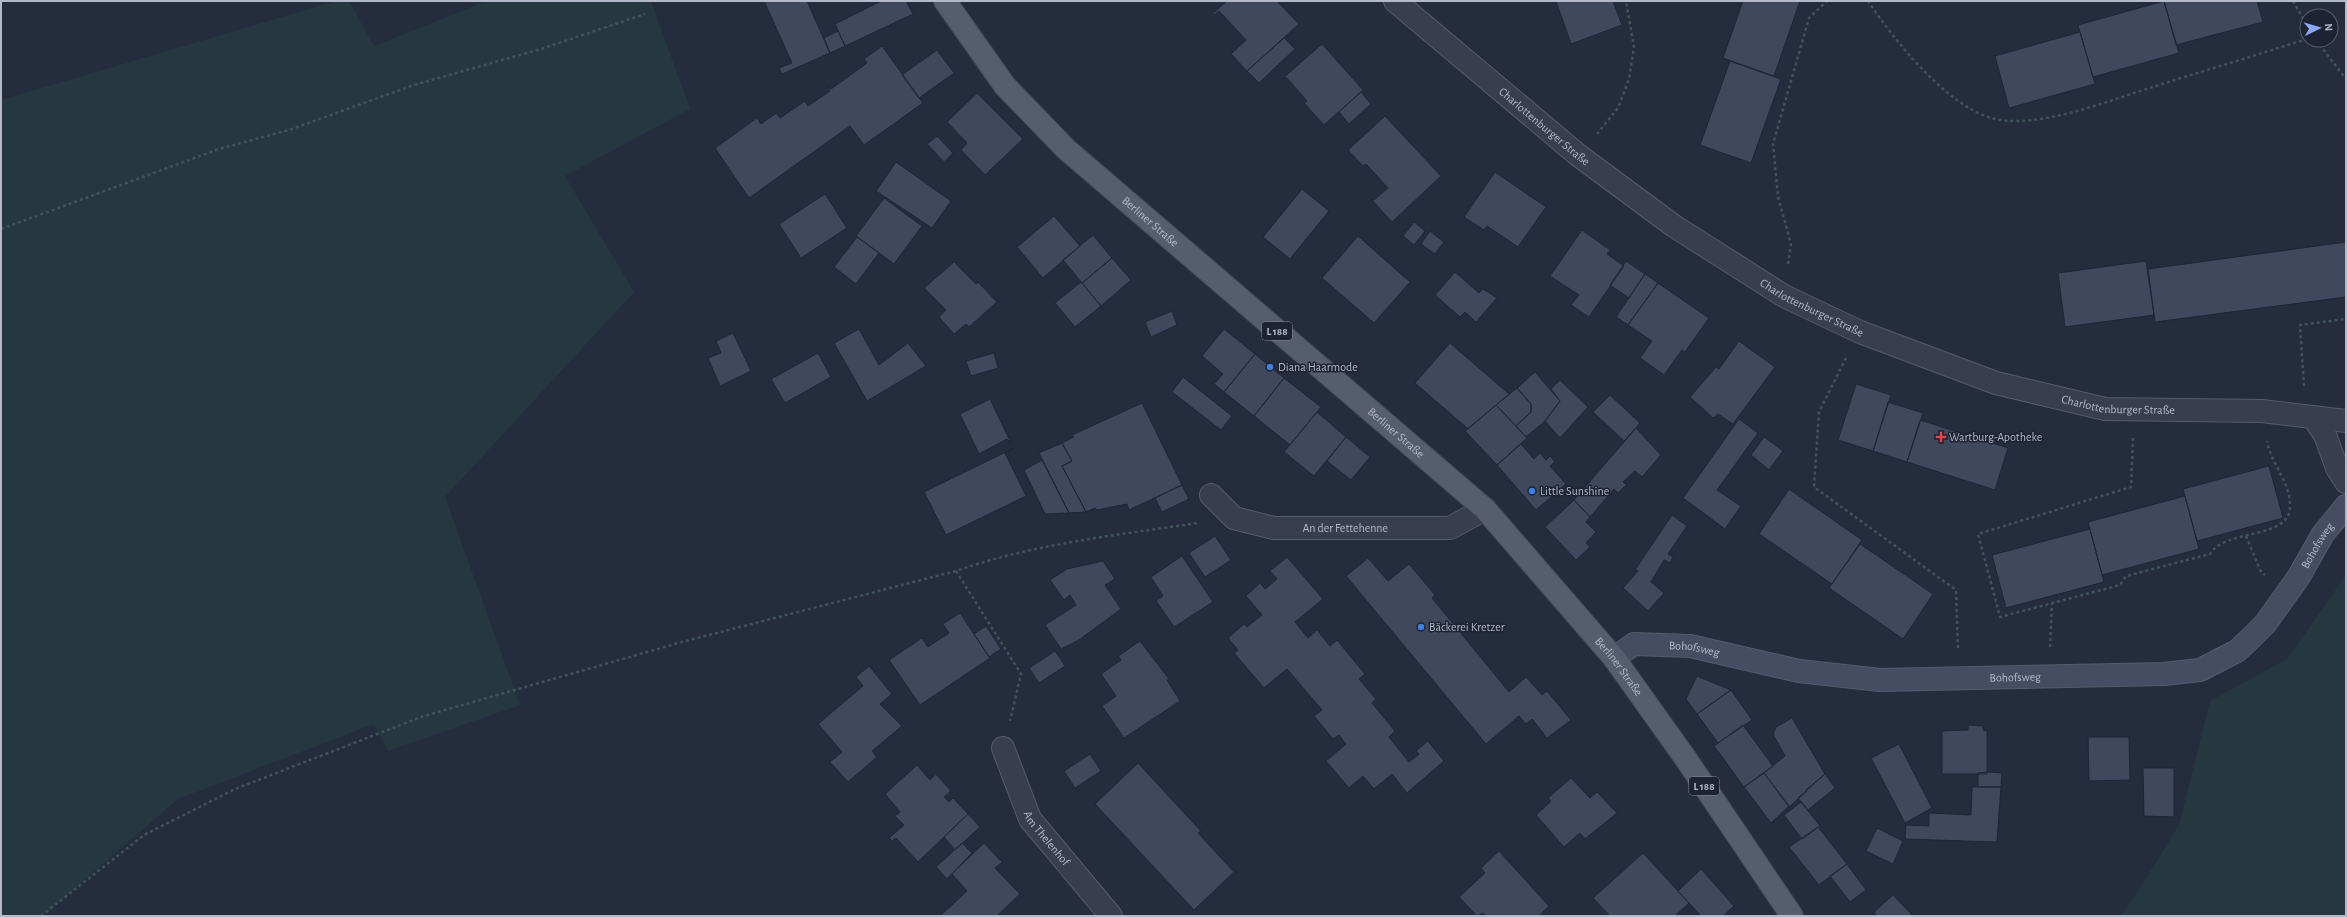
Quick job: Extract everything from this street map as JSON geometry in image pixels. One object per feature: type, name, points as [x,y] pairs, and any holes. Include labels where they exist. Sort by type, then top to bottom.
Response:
[{"type":"main road","name":"Berliner Straße","points":[[945,1],[1006,86],[1066,149],[1485,509],[1614,658],[1686,759],[1792,916]]},
{"type":"street","name":"Charlottenburger Straße","points":[[1395,1],[1578,155],[1674,226],[1784,296],[1860,332],[1996,383],[2105,409],[2262,411],[2346,421]]},
{"type":"street","points":[[2309,416],[2325,435],[2337,468],[2346,482]]},
{"type":"street","points":[[1211,495],[1234,518]]},
{"type":"street","name":"Bohofsweg","points":[[1614,658],[1634,644],[1690,646],[1799,671],[1842,677],[1880,680],[2164,674],[2200,670],[2237,651],[2265,624],[2298,578],[2323,534],[2346,506]]},
{"type":"street","name":"An der Fettehenne","points":[[1234,518],[1274,528],[1450,528],[1485,509]]},
{"type":"street","name":"Am Thelenhof","points":[[1003,748],[1030,819],[1111,916]]},
{"type":"path","points":[[1618,108],[1629,79],[1634,47],[1626,1]]},
{"type":"path","points":[[1784,296],[1791,244],[1778,198],[1773,144],[1809,18],[1827,1]]},
{"type":"path","points":[[1868,1],[1887,30],[1936,82],[1963,104],[1991,118],[2014,122],[2062,115],[2299,42]]},
{"type":"path","points":[[2293,1],[2299,11]]},
{"type":"path","points":[[1,229],[219,149],[289,130],[414,85],[541,50],[645,14]]},
{"type":"path","points":[[2322,48],[2346,79]]},
{"type":"path","points":[[2309,416],[2300,325],[2346,319]]},
{"type":"path","points":[[1860,332],[1818,412],[1814,487],[1956,590],[1958,678]]},
{"type":"path","points":[[2134,409],[2131,487],[1978,534],[2000,616],[2120,585],[2126,576],[2210,554],[2219,543],[2270,530],[2281,524],[2288,517],[2290,508],[2281,470],[2270,454],[2262,411]]},
{"type":"path","points":[[41,916],[144,835],[236,789],[424,716],[682,642],[956,571],[989,560],[1094,538],[1234,518]]},
{"type":"path","points":[[2246,536],[2262,572],[2286,594]]},
{"type":"path","points":[[956,571],[1021,674],[1003,748]]},
{"type":"path","points":[[2050,651],[2052,603]]},
{"type":"shaded area","points":[[336,1],[349,1],[374,46],[486,1],[651,1],[690,109],[565,176],[634,292],[445,497],[520,705],[388,751],[374,724],[178,799],[43,916],[1,916],[1,100]]},
{"type":"shaded area","points":[[2346,575],[2346,916],[2121,916],[2179,825],[2210,701],[2287,659]]},
{"type":"building","points":[[764,1],[807,1],[830,53],[782,74],[779,68],[792,63]]},
{"type":"building","points":[[881,1],[906,1],[913,14],[845,46],[835,24]]},
{"type":"building","points":[[1227,1],[1277,1],[1299,24],[1247,71],[1231,54],[1246,40],[1219,11],[1214,15],[1212,14]]},
{"type":"building","points":[[1556,1],[1613,1],[1622,25],[1571,44]]},
{"type":"building","points":[[1743,1],[1800,1],[1774,76],[1723,58]]},
{"type":"building","points":[[2164,1],[2257,1],[2263,22],[2176,45]]},
{"type":"building","points":[[2164,1],[2179,53],[2093,77],[2078,25]]},
{"type":"building","points":[[838,31],[845,46],[830,53],[824,38]]},
{"type":"building","points":[[2080,32],[2095,84],[2009,108],[1995,56]]},
{"type":"building","points":[[1284,38],[1295,49],[1259,83],[1247,71]]},
{"type":"building","points":[[1322,44],[1363,90],[1324,125],[1304,103],[1307,101],[1286,77],[1282,79]]},
{"type":"building","points":[[882,46],[923,103],[864,145],[850,126],[749,198],[715,148],[757,118],[761,124],[776,113],[780,118],[805,101],[808,106],[830,91],[826,86],[831,89],[867,63],[864,59]]},
{"type":"building","points":[[937,50],[954,73],[919,98],[902,75]]},
{"type":"building","points":[[1730,61],[1781,79],[1751,163],[1700,145]]},
{"type":"building","points":[[1361,92],[1371,104],[1349,124],[1339,112]]},
{"type":"building","points":[[977,93],[1023,139],[985,175],[961,150],[967,143],[947,122]]},
{"type":"building","points":[[1385,116],[1441,176],[1392,222],[1371,199],[1374,200],[1388,188],[1366,164],[1363,166],[1348,150]]},
{"type":"building","points":[[937,136],[953,153],[944,162],[927,144]]},
{"type":"building","points":[[896,162],[951,201],[932,228],[876,191]]},
{"type":"building","points":[[1495,172],[1546,207],[1518,247],[1487,226],[1484,230],[1464,217]]},
{"type":"building","points":[[1302,189],[1329,211],[1290,259],[1263,237]]},
{"type":"building","points":[[825,194],[847,228],[801,258],[779,224]]},
{"type":"building","points":[[884,198],[922,226],[894,264],[856,236]]},
{"type":"building","points":[[1054,216],[1080,246],[1043,278],[1017,247]]},
{"type":"building","points":[[1414,222],[1425,231],[1414,245],[1403,236]]},
{"type":"building","points":[[1582,230],[1610,250],[1607,254],[1624,266],[1589,317],[1571,305],[1579,295],[1550,276]]},
{"type":"building","points":[[1430,231],[1444,242],[1435,254],[1421,244]]},
{"type":"building","points":[[1093,235],[1112,258],[1082,283],[1063,260]]},
{"type":"building","points":[[1358,236],[1410,282],[1374,323],[1322,278]]},
{"type":"building","points":[[857,237],[879,253],[856,284],[834,267]]},
{"type":"building","points":[[2346,242],[2346,297],[2155,322],[2148,269]]},
{"type":"building","points":[[1112,258],[1131,280],[1101,306],[1082,283]]},
{"type":"building","points":[[1626,261],[1645,274],[1629,298],[1610,285]]},
{"type":"building","points":[[2146,261],[2154,315],[2065,327],[2058,273]]},
{"type":"building","points":[[954,262],[976,284],[978,282],[997,302],[969,327],[966,324],[954,334],[939,317],[946,310],[924,288]]},
{"type":"building","points":[[1455,272],[1479,293],[1483,289],[1497,298],[1476,322],[1465,312],[1460,317],[1435,295]]},
{"type":"building","points":[[1645,274],[1658,283],[1628,325],[1616,317]]},
{"type":"building","points":[[1081,282],[1101,306],[1075,327],[1055,303]]},
{"type":"building","points":[[1658,283],[1709,318],[1685,352],[1682,350],[1664,375],[1640,358],[1652,341],[1628,325]]},
{"type":"building","points":[[1172,311],[1177,325],[1151,337],[1145,322]]},
{"type":"building","points":[[859,329],[879,365],[908,343],[926,366],[867,401],[834,343]]},
{"type":"building","points":[[1224,329],[1255,354],[1224,392],[1214,384],[1223,374],[1202,356]]},
{"type":"building","points":[[733,333],[751,371],[720,386],[708,358],[721,353],[716,341]]},
{"type":"building","points":[[1739,341],[1775,367],[1733,424],[1718,414],[1713,418],[1690,397],[1716,367],[1719,369]]},
{"type":"building","points":[[1450,343],[1509,394],[1468,429],[1415,383]]},
{"type":"building","points":[[818,353],[831,377],[785,403],[771,379]]},
{"type":"building","points":[[994,353],[998,368],[971,376],[966,361]]},
{"type":"building","points":[[1255,354],[1284,378],[1254,416],[1224,392]]},
{"type":"building","points":[[1535,372],[1560,401],[1545,421],[1526,437],[1516,426],[1531,412],[1531,404],[1517,388]]},
{"type":"building","points":[[1183,377],[1232,416],[1221,430],[1172,392]]},
{"type":"building","points":[[1284,378],[1321,407],[1290,445],[1254,416]]},
{"type":"building","points":[[1560,380],[1588,407],[1560,438],[1545,421],[1560,401],[1551,389]]},
{"type":"building","points":[[1856,384],[1891,395],[1873,451],[1838,440]]},
{"type":"building","points":[[1517,388],[1531,404],[1531,412],[1516,426],[1496,405]]},
{"type":"building","points":[[1610,395],[1640,423],[1624,441],[1593,412]]},
{"type":"building","points":[[990,399],[1011,443],[1007,439],[979,454],[960,414]]},
{"type":"building","points":[[1888,402],[1923,413],[1907,462],[1873,451]]},
{"type":"building","points":[[1142,403],[1182,485],[1129,510],[1127,504],[1097,510],[1095,508],[1086,512],[1062,466],[1072,461],[1062,443],[1074,437],[1072,435]]},
{"type":"building","points":[[1496,405],[1527,438],[1497,465],[1465,431]]},
{"type":"building","points":[[1317,412],[1346,437],[1314,476],[1284,452]]},
{"type":"building","points":[[1739,419],[1758,433],[1717,490],[1741,506],[1725,529],[1683,498]]},
{"type":"building","points":[[1920,420],[2008,448],[1995,490],[1907,462]]},
{"type":"building","points":[[1636,428],[1661,455],[1642,477],[1635,471],[1623,482],[1626,485],[1618,493],[1614,489],[1590,517],[1574,500]]},
{"type":"building","points":[[1346,437],[1370,457],[1351,480],[1327,461]]},
{"type":"building","points":[[1764,437],[1783,451],[1769,470],[1751,455]]},
{"type":"building","points":[[1062,443],[1072,461],[1062,466],[1086,512],[1069,513],[1039,453]]},
{"type":"building","points":[[1521,444],[1534,459],[1540,453],[1546,460],[1550,456],[1555,462],[1550,466],[1566,484],[1536,510],[1497,465]]},
{"type":"building","points":[[1014,448],[1005,453],[1026,496],[946,535],[924,492]]},
{"type":"building","points":[[1042,460],[1069,513],[1045,514],[1024,470]]},
{"type":"building","points":[[2269,466],[2283,518],[2197,541],[2183,489]]},
{"type":"building","points":[[1182,485],[1189,499],[1162,512],[1155,498]]},
{"type":"building","points":[[1789,489],[1862,540],[1832,584],[1759,534]]},
{"type":"building","points":[[2185,496],[2199,549],[2102,575],[2088,522]]},
{"type":"building","points":[[1574,500],[1590,517],[1586,522],[1596,532],[1586,543],[1590,547],[1576,560],[1545,527]]},
{"type":"building","points":[[1672,515],[1687,526],[1668,554],[1673,557],[1670,563],[1664,560],[1651,582],[1664,593],[1648,611],[1623,588],[1638,571],[1635,570]]},
{"type":"building","points":[[2090,529],[2104,582],[2006,608],[1992,555]]},
{"type":"building","points":[[1215,536],[1231,560],[1205,577],[1189,553]]},
{"type":"building","points":[[1860,544],[1933,594],[1903,639],[1829,588]]},
{"type":"building","points":[[1182,556],[1213,602],[1174,627],[1156,601],[1163,596],[1151,577]]},
{"type":"building","points":[[1287,557],[1323,599],[1295,622],[1308,638],[1317,630],[1330,646],[1337,640],[1365,674],[1359,679],[1376,699],[1372,703],[1395,731],[1389,737],[1409,762],[1419,754],[1416,751],[1428,741],[1444,761],[1407,793],[1392,774],[1374,789],[1363,776],[1349,788],[1326,761],[1346,744],[1339,735],[1333,739],[1314,716],[1322,710],[1287,669],[1264,688],[1234,653],[1238,650],[1228,638],[1244,624],[1247,627],[1262,615],[1246,596],[1260,583],[1265,589],[1277,579],[1270,571]]},
{"type":"building","points":[[1368,558],[1388,581],[1409,564],[1435,595],[1432,598],[1509,692],[1526,677],[1542,695],[1547,691],[1571,720],[1547,738],[1532,719],[1526,724],[1519,716],[1486,744],[1346,576]]},
{"type":"building","points":[[1103,561],[1115,579],[1105,585],[1121,609],[1079,640],[1061,649],[1045,625],[1076,605],[1070,595],[1064,600],[1050,580],[1067,569]]},
{"type":"building","points":[[960,613],[990,658],[920,705],[889,660],[922,638],[928,647],[949,633],[943,624]]},
{"type":"building","points":[[986,626],[1001,649],[989,657],[974,634]]},
{"type":"building","points":[[1140,641],[1169,679],[1167,680],[1180,701],[1124,738],[1102,706],[1116,696],[1101,674],[1121,660],[1118,656]]},
{"type":"building","points":[[1055,651],[1065,666],[1039,683],[1029,668]]},
{"type":"building","points":[[869,666],[892,694],[880,704],[902,726],[872,751],[877,757],[848,782],[830,762],[842,752],[818,724],[863,686],[856,677]]},
{"type":"building","points":[[1697,676],[1731,690],[1697,714],[1686,699]]},
{"type":"building","points":[[1731,690],[1752,720],[1718,743],[1697,714]]},
{"type":"building","points":[[1792,718],[1825,774],[1789,807],[1764,773],[1785,756],[1773,734],[1776,727]]},
{"type":"building","points":[[1743,725],[1773,766],[1744,787],[1714,746]]},
{"type":"building","points":[[1968,725],[1983,726],[1983,730],[1987,731],[1987,774],[1942,774],[1942,731],[1968,730]]},
{"type":"building","points":[[2088,737],[2129,737],[2130,780],[2089,781]]},
{"type":"building","points":[[1899,744],[1932,808],[1905,823],[1871,758]]},
{"type":"building","points":[[1090,754],[1101,771],[1075,788],[1064,771]]},
{"type":"building","points":[[1138,763],[1201,831],[1198,833],[1234,872],[1194,910],[1095,804]]},
{"type":"building","points":[[917,765],[930,780],[936,774],[951,791],[944,797],[949,802],[953,798],[968,814],[918,862],[896,838],[892,841],[889,838],[904,825],[895,816],[900,812],[885,794]]},
{"type":"building","points":[[2143,768],[2174,768],[2174,817],[2144,816]]},
{"type":"building","points":[[1764,773],[1789,806],[1771,823],[1744,787]]},
{"type":"building","points":[[1978,773],[2002,773],[2001,787],[1978,787]]},
{"type":"building","points":[[1825,774],[1835,788],[1808,810],[1798,798]]},
{"type":"building","points":[[1571,778],[1590,798],[1597,792],[1617,813],[1585,839],[1580,833],[1564,847],[1536,815],[1551,801],[1548,798]]},
{"type":"building","points":[[1972,787],[2001,787],[1997,842],[1905,839],[1906,825],[1929,826],[1929,813],[1971,815]]},
{"type":"building","points":[[1801,802],[1820,826],[1802,839],[1784,815]]},
{"type":"building","points":[[968,814],[980,827],[955,850],[944,837]]},
{"type":"building","points":[[1818,827],[1847,864],[1819,885],[1789,847]]},
{"type":"building","points":[[1877,828],[1903,841],[1893,864],[1866,851]]},
{"type":"building","points":[[962,843],[972,853],[947,879],[936,867]]},
{"type":"building","points":[[984,843],[1002,862],[995,868],[1020,894],[997,916],[940,916],[967,891],[952,874]]},
{"type":"building","points":[[1499,851],[1549,906],[1539,916],[1486,916],[1483,913],[1477,916],[1459,897],[1485,873],[1481,868]]},
{"type":"building","points":[[1643,853],[1689,903],[1675,916],[1610,916],[1593,898]]},
{"type":"building","points":[[1847,864],[1866,890],[1850,902],[1830,876]]},
{"type":"building","points":[[1701,869],[1734,906],[1723,916],[1701,916],[1678,891]]},
{"type":"building","points":[[1893,895],[1913,916],[1877,916],[1874,912]]},
{"type":"place","name":"Diana Haarmode","points":[[1270,367]]},
{"type":"place","name":"Wartburg-Apotheke","points":[[1941,437]]},
{"type":"place","name":"Little Sunshine","points":[[1532,491]]},
{"type":"place","name":"Bäckerei Kretzer","points":[[1421,627]]}]
